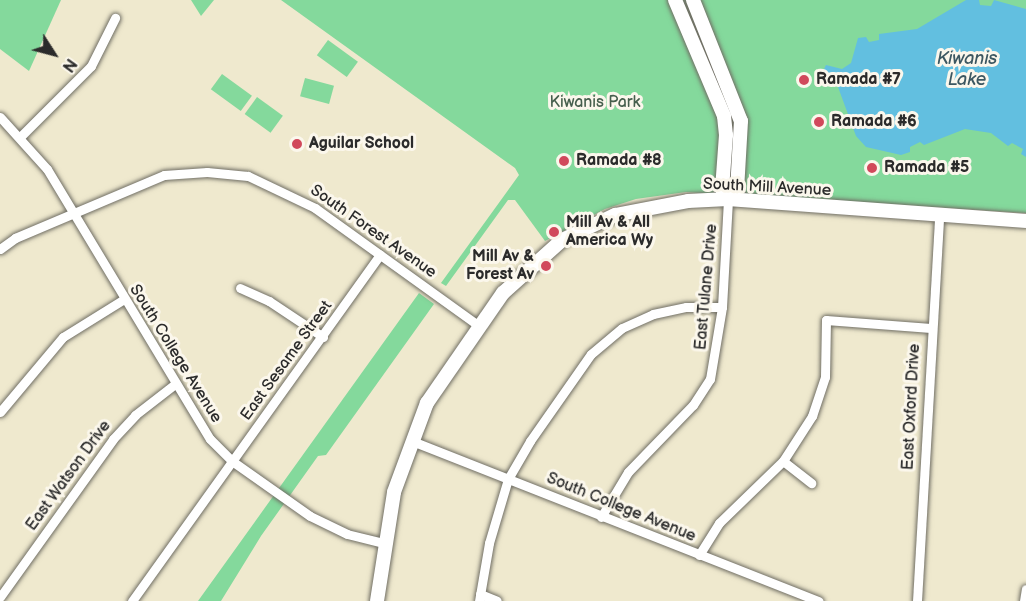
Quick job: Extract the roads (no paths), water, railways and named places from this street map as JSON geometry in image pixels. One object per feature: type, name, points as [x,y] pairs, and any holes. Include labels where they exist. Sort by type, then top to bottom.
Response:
[{"type":"street","points":[[675,0],[724,116],[722,189],[728,200],[737,190],[741,121],[693,0]]},
{"type":"street","points":[[21,136],[91,66],[115,18]]},
{"type":"street","name":"South College Avenue","points":[[0,117],[21,136],[47,169],[72,214],[210,439],[232,461],[310,516],[347,534],[383,543]]},
{"type":"street","points":[[724,165],[739,166]]},
{"type":"street","name":"South Forest Avenue","points":[[0,249],[15,238],[164,176],[207,172],[248,176],[315,208],[478,325]]},
{"type":"street","name":"South Mill Avenue","points":[[377,601],[383,543],[394,492],[427,403],[478,325],[535,260],[592,224],[653,205],[728,200],[1026,221]]},
{"type":"street","name":"East Tulane Drive","points":[[601,517],[628,472],[693,405],[710,379],[722,308],[728,200]]},
{"type":"street","name":"East Oxford Drive","points":[[917,601],[939,216]]},
{"type":"street","name":"East Sesame Street","points":[[132,601],[380,255]]},
{"type":"street","points":[[240,288],[269,301],[323,337]]},
{"type":"street","points":[[0,412],[63,337],[124,299]]},
{"type":"street","points":[[497,601],[480,598],[489,543],[508,479],[566,387],[591,354],[622,328],[686,307],[722,308]]},
{"type":"street","points":[[699,555],[719,524],[783,461],[812,416],[825,377],[826,320],[931,328]]},
{"type":"street","name":"East Watson Drive","points":[[0,597],[113,439],[135,415],[175,384]]},
{"type":"street","name":"South College Avenue","points":[[412,441],[699,555],[792,597],[819,601]]},
{"type":"street","points":[[783,461],[811,483]]},
{"type":"street","points":[[1024,601],[1026,589]]},
{"type":"water","name":"Kiwanis Lake","points":[[966,0],[979,0],[980,5],[991,6],[994,0],[1026,9],[1026,157],[1021,154],[1023,149],[1012,143],[1008,146],[991,133],[965,129],[924,145],[920,142],[910,147],[910,152],[901,155],[866,147],[856,136],[838,87],[823,71],[826,65],[842,69],[851,63],[858,38],[866,37],[869,42],[879,40],[879,34],[917,29]]},
{"type":"place","name":"Ramada #7","points":[[804,80]]},
{"type":"place","name":"Ramada #6","points":[[819,122]]},
{"type":"place","name":"Aguilar School","points":[[297,144]]},
{"type":"place","name":"Ramada #8","points":[[564,161]]},
{"type":"place","name":"Ramada #5","points":[[872,168]]},
{"type":"place","name":"Mill Av & All America Wy","points":[[554,232]]},
{"type":"place","name":"Mill Av & Forest Av","points":[[546,266]]},
{"type":"park label","name":"Kiwanis Park","points":[[595,103]]}]
